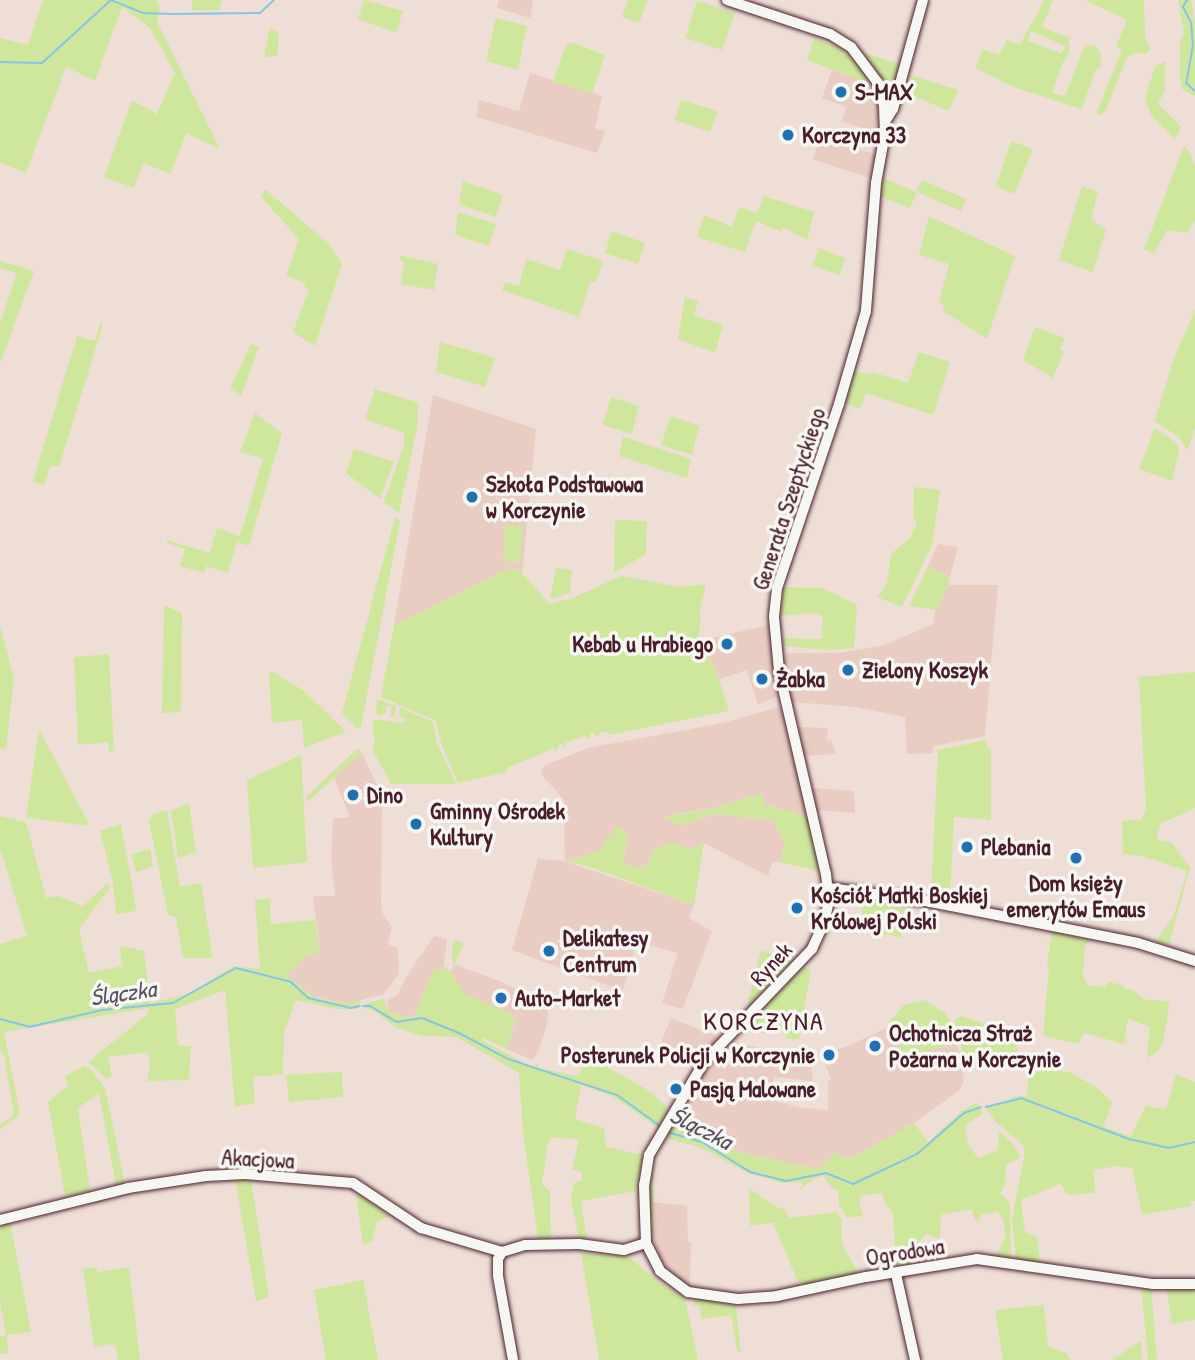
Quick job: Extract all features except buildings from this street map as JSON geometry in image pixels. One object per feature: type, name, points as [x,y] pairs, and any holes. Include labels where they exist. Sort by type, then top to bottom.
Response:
[{"type":"street","points":[[727,0],[830,34],[851,47],[878,83],[886,121]]},
{"type":"street","points":[[886,121],[893,109],[923,0]]},
{"type":"street","name":"Generała Szeptyckiego","points":[[829,888],[779,671],[774,617],[777,588],[839,404],[866,311],[874,205],[886,121]]},
{"type":"street","points":[[829,888],[926,901],[1139,943],[1195,961]]},
{"type":"street","name":"Rynek","points":[[646,1243],[645,1172],[649,1154],[704,1062],[812,949],[824,923],[829,888]]},
{"type":"street","name":"Akacjowa","points":[[0,1220],[128,1188],[206,1176],[245,1174],[353,1183],[407,1222],[502,1252]]},
{"type":"street","points":[[513,1360],[498,1276],[498,1259],[502,1252],[513,1247],[545,1244],[624,1250],[646,1243]]},
{"type":"street","name":"Ogrodowa","points":[[646,1243],[660,1271],[674,1283],[688,1292],[721,1298],[777,1296],[977,1259],[1153,1284],[1195,1284]]},
{"type":"street","points":[[896,1274],[915,1360]]},
{"type":"shaded area","points":[[499,0],[533,0],[530,18],[497,8]]},
{"type":"shaded area","points":[[832,69],[870,83],[878,108],[876,133],[842,121],[846,107],[822,98]]},
{"type":"shaded area","points":[[530,73],[602,96],[595,128],[605,131],[597,153],[476,117],[479,100],[519,111]]},
{"type":"shaded area","points":[[825,130],[838,134],[837,142],[876,155],[870,178],[812,159]]},
{"type":"shaded area","name":"Szkoła Podstawowa w Korczynie","points":[[433,395],[536,429],[522,576],[394,625]]},
{"type":"shaded area","points":[[938,544],[958,547],[950,577],[928,566]]},
{"type":"shaded area","points":[[948,585],[998,585],[985,736],[934,746],[932,753],[907,754],[905,717],[854,707],[792,702],[783,661],[787,653],[839,653],[885,645],[933,624],[936,607]]},
{"type":"shaded area","points":[[769,625],[778,691],[774,698],[758,705],[747,670],[719,679],[703,644],[698,641]]},
{"type":"shaded area","points":[[778,707],[782,709],[807,816],[765,805],[761,793],[718,807],[676,814],[680,826],[714,814],[772,820],[785,842],[780,862],[773,861],[768,876],[704,843],[647,866],[632,867],[623,863],[628,835],[596,853],[567,862],[694,905],[689,918],[712,931],[683,1009],[662,1003],[678,953],[637,942],[623,991],[512,950],[538,859],[565,861],[564,800],[541,774],[544,766],[588,748],[723,723]]},
{"type":"shaded area","points":[[798,727],[828,728],[827,740],[832,741],[836,754],[805,756]]},
{"type":"shaded area","points":[[362,753],[382,796],[381,904],[383,914],[392,927],[388,944],[398,948],[399,973],[384,994],[349,1003],[335,1002],[311,996],[285,974],[308,955],[320,951],[313,896],[335,896],[331,858],[333,819],[350,817],[334,778]]},
{"type":"shaded area","points":[[812,788],[854,791],[855,813],[817,810]]},
{"type":"shaded area","points":[[434,936],[447,939],[443,972],[434,969],[415,1015],[409,1018],[389,1012],[387,1000],[397,995]]},
{"type":"shaded area","points":[[456,965],[502,982],[549,1005],[546,1028],[538,1052],[532,1060],[507,1049],[515,1020],[509,1013],[465,994],[449,972]]},
{"type":"shaded area","points":[[671,1018],[731,1042],[810,1058],[813,1081],[774,1077],[770,1100],[803,1108],[828,1110],[828,1081],[831,1080],[821,1054],[848,1046],[892,1025],[903,1057],[957,1044],[964,1080],[960,1090],[914,1123],[857,1155],[845,1158],[836,1153],[817,1169],[750,1155],[669,1127],[710,1062],[661,1042]]},
{"type":"shaded area","points":[[653,1202],[687,1206],[688,1241],[691,1242],[690,1285],[676,1278],[659,1257],[653,1236]]},
{"type":"green space","points":[[43,0],[157,0],[160,9],[157,22],[220,149],[186,133],[171,174],[143,163],[134,188],[104,177],[132,100],[157,114],[175,73],[150,28],[122,7],[95,81],[66,67],[26,173],[0,162],[0,38],[28,45]]},
{"type":"green space","points":[[193,0],[222,0],[219,10],[191,10]]},
{"type":"green space","points":[[364,0],[403,11],[396,33],[358,19]]},
{"type":"green space","points":[[628,0],[648,0],[639,23],[622,17]]},
{"type":"green space","points":[[1045,0],[1053,0],[1042,27],[1069,38],[1069,53],[1062,64],[1052,93],[1065,96],[1085,45],[1095,46],[1101,54],[1101,66],[1095,71],[1082,109],[1013,87],[976,68],[982,49],[999,55],[1007,40],[1020,44]],"holes":[[[1031,31],[1066,47],[1061,53],[1028,41]]]},
{"type":"green space","points":[[1085,0],[1144,0],[1145,36],[1150,50],[1145,54],[1137,52],[1127,57],[1106,110],[1100,115],[1096,114],[1122,50],[1116,46],[1127,20]]},
{"type":"green space","points":[[1178,0],[1191,0],[1195,24],[1195,96],[1182,89],[1180,78],[1180,42],[1184,32]]},
{"type":"green space","points":[[697,1],[735,13],[722,50],[685,38]]},
{"type":"green space","points":[[496,18],[527,26],[518,70],[486,61]]},
{"type":"green space","points":[[270,27],[279,33],[277,56],[264,57]]},
{"type":"green space","points":[[814,38],[840,48],[855,61],[870,83],[807,60]]},
{"type":"green space","points":[[570,42],[605,55],[592,93],[553,82],[565,47]]},
{"type":"green space","points":[[864,53],[899,64],[891,104],[887,103],[878,75]]},
{"type":"green space","points":[[1165,61],[1165,89],[1158,104],[1181,127],[1175,140],[1151,115],[1145,98],[1155,67]]},
{"type":"green space","points":[[913,76],[958,90],[949,111],[903,92],[907,81],[911,83]]},
{"type":"green space","points":[[681,100],[718,111],[710,132],[675,120]]},
{"type":"green space","points":[[1011,141],[1033,149],[1014,194],[996,186]]},
{"type":"green space","points":[[1184,146],[1191,154],[1195,167],[1195,221],[1187,233],[1167,230],[1154,254],[1144,249]]},
{"type":"green space","points":[[882,178],[916,192],[922,180],[966,199],[961,211],[917,192],[910,208],[881,197]]},
{"type":"green space","points":[[463,181],[503,195],[496,217],[459,204]]},
{"type":"green space","points":[[1082,186],[1098,192],[1091,219],[1106,230],[1093,272],[1059,260]]},
{"type":"green space","points":[[265,189],[329,244],[342,264],[315,346],[293,332],[309,289],[305,288],[306,283],[286,276],[299,239],[261,197]]},
{"type":"green space","points":[[764,196],[814,212],[807,240],[783,227],[782,232],[756,221],[745,252],[697,237],[704,215],[732,227],[739,207],[757,213]]},
{"type":"green space","points":[[458,212],[496,224],[489,246],[455,235]]},
{"type":"green space","points":[[929,216],[1015,256],[987,339],[942,310],[945,305],[939,302],[949,264],[919,255]]},
{"type":"green space","points":[[612,231],[645,243],[638,264],[605,253]]},
{"type":"green space","points":[[819,248],[845,258],[840,275],[812,266]]},
{"type":"green space","points":[[567,249],[603,261],[596,282],[590,282],[579,317],[502,290],[505,282],[519,286],[526,259],[560,270]]},
{"type":"green space","points":[[398,255],[438,264],[434,290],[401,284],[404,264]]},
{"type":"green space","points":[[0,261],[34,271],[0,364],[0,323],[17,273],[0,268]]},
{"type":"green space","points":[[685,297],[698,301],[694,315],[723,325],[715,353],[678,339]]},
{"type":"green space","points":[[1195,310],[1195,428],[1187,451],[1180,438],[1155,421],[1172,363]]},
{"type":"green space","points":[[100,323],[103,324],[59,467],[51,465],[44,485],[33,481],[77,336],[95,341]]},
{"type":"green space","points":[[1035,327],[1065,338],[1060,349],[1064,352],[1053,378],[1023,360]]},
{"type":"green space","points":[[440,342],[495,358],[485,387],[436,372]]},
{"type":"green space","points":[[251,344],[259,347],[241,396],[230,388]]},
{"type":"green space","points":[[919,352],[950,362],[933,415],[866,393],[860,409],[844,403],[854,371],[872,375],[872,372],[908,383]]},
{"type":"green space","points":[[375,389],[418,403],[418,423],[399,513],[384,502],[404,444],[404,433],[365,419]]},
{"type":"green space","points":[[611,397],[639,406],[632,434],[603,425]]},
{"type":"green space","points":[[255,413],[282,433],[249,546],[237,542],[228,573],[206,566],[204,573],[180,566],[185,549],[167,543],[167,540],[210,553],[217,528],[240,536],[263,459],[240,452]]},
{"type":"green space","points":[[671,416],[699,426],[692,455],[661,445]]},
{"type":"green space","points":[[1155,428],[1176,443],[1179,451],[1172,481],[1139,469]]},
{"type":"green space","points":[[623,437],[691,459],[687,478],[619,456]]},
{"type":"green space","points":[[354,449],[394,462],[380,499],[346,473]]},
{"type":"green space","points":[[914,487],[940,490],[932,545],[902,607],[877,597],[887,583],[891,554],[910,538],[917,523],[913,516]]},
{"type":"green space","points":[[395,517],[400,521],[361,727],[358,729],[342,713]]},
{"type":"green space","points":[[615,520],[647,521],[646,554],[614,573]]},
{"type":"green space","points":[[505,525],[523,526],[520,562],[503,561]]},
{"type":"green space","points":[[928,566],[950,577],[947,591],[935,610],[909,606]]},
{"type":"green space","points":[[556,568],[572,570],[570,593],[550,599]]},
{"type":"green space","points":[[518,569],[550,604],[573,598],[621,576],[679,587],[706,584],[699,615],[698,640],[703,644],[719,679],[729,711],[609,735],[608,731],[599,733],[599,737],[591,732],[589,739],[585,736],[565,743],[565,748],[560,743],[556,752],[554,748],[507,768],[507,772],[458,783],[441,743],[436,721],[381,697],[394,625],[505,570]]},
{"type":"green space","points":[[784,587],[823,588],[857,605],[854,648],[830,650],[784,646],[782,638],[821,639],[823,616],[814,613],[781,616]]},
{"type":"green space","points":[[164,605],[182,613],[181,712],[162,713]]},
{"type":"green space","points":[[0,626],[14,678],[6,749],[0,748]]},
{"type":"green space","points":[[109,654],[114,750],[109,752],[108,742],[78,745],[74,657]]},
{"type":"green space","points":[[272,671],[304,691],[346,732],[304,748],[302,720],[272,723],[269,675]]},
{"type":"green space","points":[[1195,672],[1195,808],[1160,824],[1157,836],[1159,841],[1171,842],[1190,867],[1169,945],[1156,942],[1174,915],[1187,871],[1142,856],[1123,854],[1122,821],[1141,820],[1146,810],[1139,677]]},
{"type":"green space","points":[[377,699],[396,706],[395,716],[390,717],[392,706],[386,705],[386,712],[381,716],[376,714]]},
{"type":"green space","points":[[400,708],[433,722],[437,743],[456,784],[391,784],[372,749],[375,740],[372,729],[374,719],[400,723],[407,720],[399,716]]},
{"type":"green space","points":[[39,729],[88,822],[86,826],[26,817]]},
{"type":"green space","points":[[987,740],[987,746],[991,750],[991,820],[954,817],[950,899],[931,895],[938,750]]},
{"type":"green space","points":[[358,748],[362,753],[307,802],[307,796]]},
{"type":"green space","points":[[301,755],[307,862],[253,868],[247,780]]},
{"type":"green space","points":[[761,793],[765,805],[807,816],[820,871],[780,862],[785,842],[772,820],[714,814],[680,826],[664,817],[718,807]]},
{"type":"green space","points":[[189,803],[196,852],[178,858],[171,811]]},
{"type":"green space","points":[[167,810],[180,887],[201,883],[213,958],[183,958],[176,917],[168,915],[149,821],[152,815]]},
{"type":"green space","points":[[0,816],[26,822],[46,898],[59,896],[83,906],[109,882],[109,889],[79,929],[89,973],[122,966],[120,946],[144,951],[150,1003],[188,994],[234,966],[260,969],[255,900],[270,898],[271,924],[315,920],[320,951],[308,955],[286,975],[318,999],[349,1003],[361,1000],[358,1009],[336,1009],[296,1000],[284,1032],[283,1074],[253,1077],[255,1103],[235,1107],[225,990],[175,1009],[178,1046],[191,1046],[189,1080],[147,1081],[150,1068],[148,1052],[108,1057],[112,1075],[107,1079],[88,1062],[148,1014],[149,1008],[4,1032],[20,1114],[0,1130],[0,1125],[14,1115],[4,1055],[0,1051],[0,944],[27,936],[0,848]]},
{"type":"green space","points":[[121,824],[136,907],[135,911],[116,914],[113,882],[100,831]]},
{"type":"green space","points":[[617,826],[628,835],[623,863],[632,867],[647,866],[652,851],[670,842],[690,849],[704,843],[694,905],[593,868],[565,861],[596,853]]},
{"type":"green space","points":[[150,849],[153,867],[136,872],[131,854]]},
{"type":"green space","points":[[864,897],[906,903],[901,938],[860,928]]},
{"type":"green space","points":[[1052,932],[1091,940],[1085,946],[1083,976],[1088,985],[1106,987],[1108,982],[1123,985],[1123,988],[1133,990],[1143,999],[1170,1002],[1163,1043],[1156,1053],[1147,1058],[1150,1027],[1128,1019],[1124,1044],[1084,1033],[1079,1044],[1043,1036],[1049,967],[1047,963]]},
{"type":"green space","points":[[454,940],[464,943],[453,968],[452,950]]},
{"type":"green space","points":[[761,950],[792,961],[749,1005],[748,1002]]},
{"type":"green space","points":[[446,965],[465,994],[509,1013],[515,1020],[507,1049],[482,1037],[483,1041],[532,1067],[539,1063],[538,1068],[579,1076],[585,1059],[596,1061],[643,1087],[669,1108],[658,1128],[614,1097],[581,1085],[575,1119],[604,1128],[606,1147],[643,1155],[636,1191],[581,1201],[587,1240],[579,1239],[571,1198],[574,1183],[582,1181],[582,1172],[572,1170],[579,1140],[553,1137],[548,1143],[542,1184],[550,1192],[551,1239],[538,1239],[523,1132],[519,1073],[456,1037],[422,1036],[397,1028],[374,1011],[363,1008],[367,1003],[384,999],[389,1012],[409,1018],[415,1015],[434,969],[443,971]]},
{"type":"green space","points":[[803,967],[811,970],[799,1039],[786,1039],[787,1032],[767,1028],[764,1034],[754,1031],[751,1023],[756,1015]]},
{"type":"green space","points":[[925,1000],[945,1013],[952,1024],[957,1044],[903,1057],[890,1021],[904,1005]]},
{"type":"green space","points":[[960,1016],[1015,1033],[1019,1065],[967,1067],[954,1021]]},
{"type":"green space","points":[[83,1066],[91,1070],[105,1088],[125,1184],[116,1186],[99,1093],[78,1108],[90,1191],[65,1196],[48,1102],[68,1086],[65,1077]]},
{"type":"green space","points":[[1029,1067],[1069,1072],[1096,1087],[1112,1102],[1104,1127],[1131,1136],[1146,1106],[1166,1109],[1176,1075],[1195,1082],[1195,1201],[1191,1201],[1191,1206],[1142,1215],[1132,1168],[1116,1166],[1094,1170],[1095,1193],[1068,1195],[1060,1184],[1021,1200],[1025,1232],[1037,1237],[1040,1264],[1016,1260],[1012,1219],[1025,1152],[1022,1144],[995,1121],[984,1105],[995,1105],[1016,1096],[1027,1096]]},
{"type":"green space","points":[[342,1072],[343,1097],[289,1102],[286,1075]]},
{"type":"green space","points":[[977,1102],[983,1113],[965,1126],[968,1144],[978,1158],[998,1150],[999,1131],[1013,1144],[1021,1158],[1006,1164],[1005,1185],[1000,1193],[1010,1203],[1011,1259],[996,1258],[1005,1237],[1004,1222],[998,1212],[982,1214],[978,1221],[974,1219],[972,1209],[941,1215],[940,1239],[926,1234],[906,1256],[911,1266],[896,1269],[893,1212],[885,1204],[882,1193],[861,1196],[859,1202],[863,1216],[847,1218],[839,1205],[838,1190],[832,1189],[824,1176],[814,1179],[799,1190],[803,1184],[801,1182],[782,1183],[748,1173],[702,1148],[663,1137],[669,1127],[750,1155],[817,1169],[836,1153],[845,1158],[857,1155],[914,1123],[928,1142],[960,1112]]},
{"type":"green space","points":[[653,1154],[653,1236],[650,1237],[648,1183]]},
{"type":"green space","points":[[235,1178],[251,1179],[269,1297],[256,1301]]},
{"type":"green space","points":[[749,1188],[776,1207],[783,1208],[790,1218],[837,1212],[841,1218],[842,1244],[859,1275],[806,1286],[797,1280],[773,1222],[750,1226]]},
{"type":"green space","points":[[356,1193],[390,1216],[377,1222],[372,1242],[363,1245]]},
{"type":"green space","points":[[10,1221],[31,1332],[7,1335],[8,1353],[0,1354],[0,1336],[6,1335],[0,1301],[0,1224]]},
{"type":"green space","points":[[581,1253],[629,1257],[660,1283],[685,1298],[698,1360],[599,1360]]},
{"type":"green space","points":[[96,1267],[98,1272],[129,1267],[140,1360],[117,1360],[116,1347],[111,1344],[94,1347],[83,1269]]},
{"type":"green space","points":[[363,1280],[378,1360],[326,1360],[314,1290]]},
{"type":"green space","points":[[1141,1286],[1151,1286],[1157,1360],[1148,1360]]},
{"type":"green space","points":[[1166,1287],[1195,1287],[1195,1320],[1172,1324]]},
{"type":"green space","points":[[696,1297],[736,1306],[741,1354],[737,1350],[731,1315],[701,1319],[700,1306],[693,1305]]},
{"type":"green space","points":[[1044,1305],[1048,1346],[1067,1354],[1070,1360],[1003,1360],[995,1310]]},
{"type":"green space","points":[[1141,1340],[1142,1360],[1113,1360]]},
{"type":"waterway","points":[[0,62],[42,63],[111,0],[143,13],[173,14],[260,13],[274,0]]},
{"type":"waterway","points":[[1187,0],[1183,7],[1191,23],[1193,45],[1186,83],[1195,91]]},
{"type":"waterway","name":"Ślączka","points":[[0,1019],[29,1027],[102,1010],[173,1003],[236,968],[291,982],[308,998],[351,1008],[360,1006]]},
{"type":"waterway","name":"Ślączka","points":[[363,1006],[370,1006],[397,1022],[422,1018],[457,1032],[508,1059],[617,1095],[660,1126]]},
{"type":"waterway","name":"Ślączka","points":[[986,1107],[1021,1098],[1129,1139],[1169,1148],[1195,1142]]},
{"type":"waterway","name":"Ślączka","points":[[667,1132],[702,1142],[750,1172],[786,1181],[826,1173],[853,1184],[917,1154],[964,1113],[981,1107]]},
{"type":"place","name":"S-MAX","points":[[841,92]]},
{"type":"place","name":"Korczyna 33","points":[[788,135]]},
{"type":"place","name":"Szkoła Podstawowa w Korczynie","points":[[472,497]]},
{"type":"place","name":"Kebab u Hrabiego","points":[[727,644]]},
{"type":"place","name":"Zielony Koszyk","points":[[848,670]]},
{"type":"place","name":"Żabka","points":[[762,679]]},
{"type":"place","name":"Dino","points":[[353,795]]},
{"type":"place","name":"Gminny Ośrodek Kultury","points":[[416,824]]},
{"type":"place","name":"Plebania","points":[[967,847]]},
{"type":"place","name":"Dom księży emerytów Emaus","points":[[1076,858]]},
{"type":"place","name":"Kościół Matki Boskiej Królowej Polski","points":[[797,908]]},
{"type":"place","name":"Delikatesy Centrum","points":[[549,951]]},
{"type":"place","name":"Auto-Market","points":[[501,998]]},
{"type":"place","name":"Ochotnicza Straż Pożarna w Korczynie","points":[[875,1046]]},
{"type":"place","name":"Posterunek Policji w Korczynie","points":[[829,1055]]},
{"type":"place","name":"Pasją Malowane","points":[[676,1089]]},
{"type":"district","name":"KORCZYNA","points":[[764,1021]]}]
